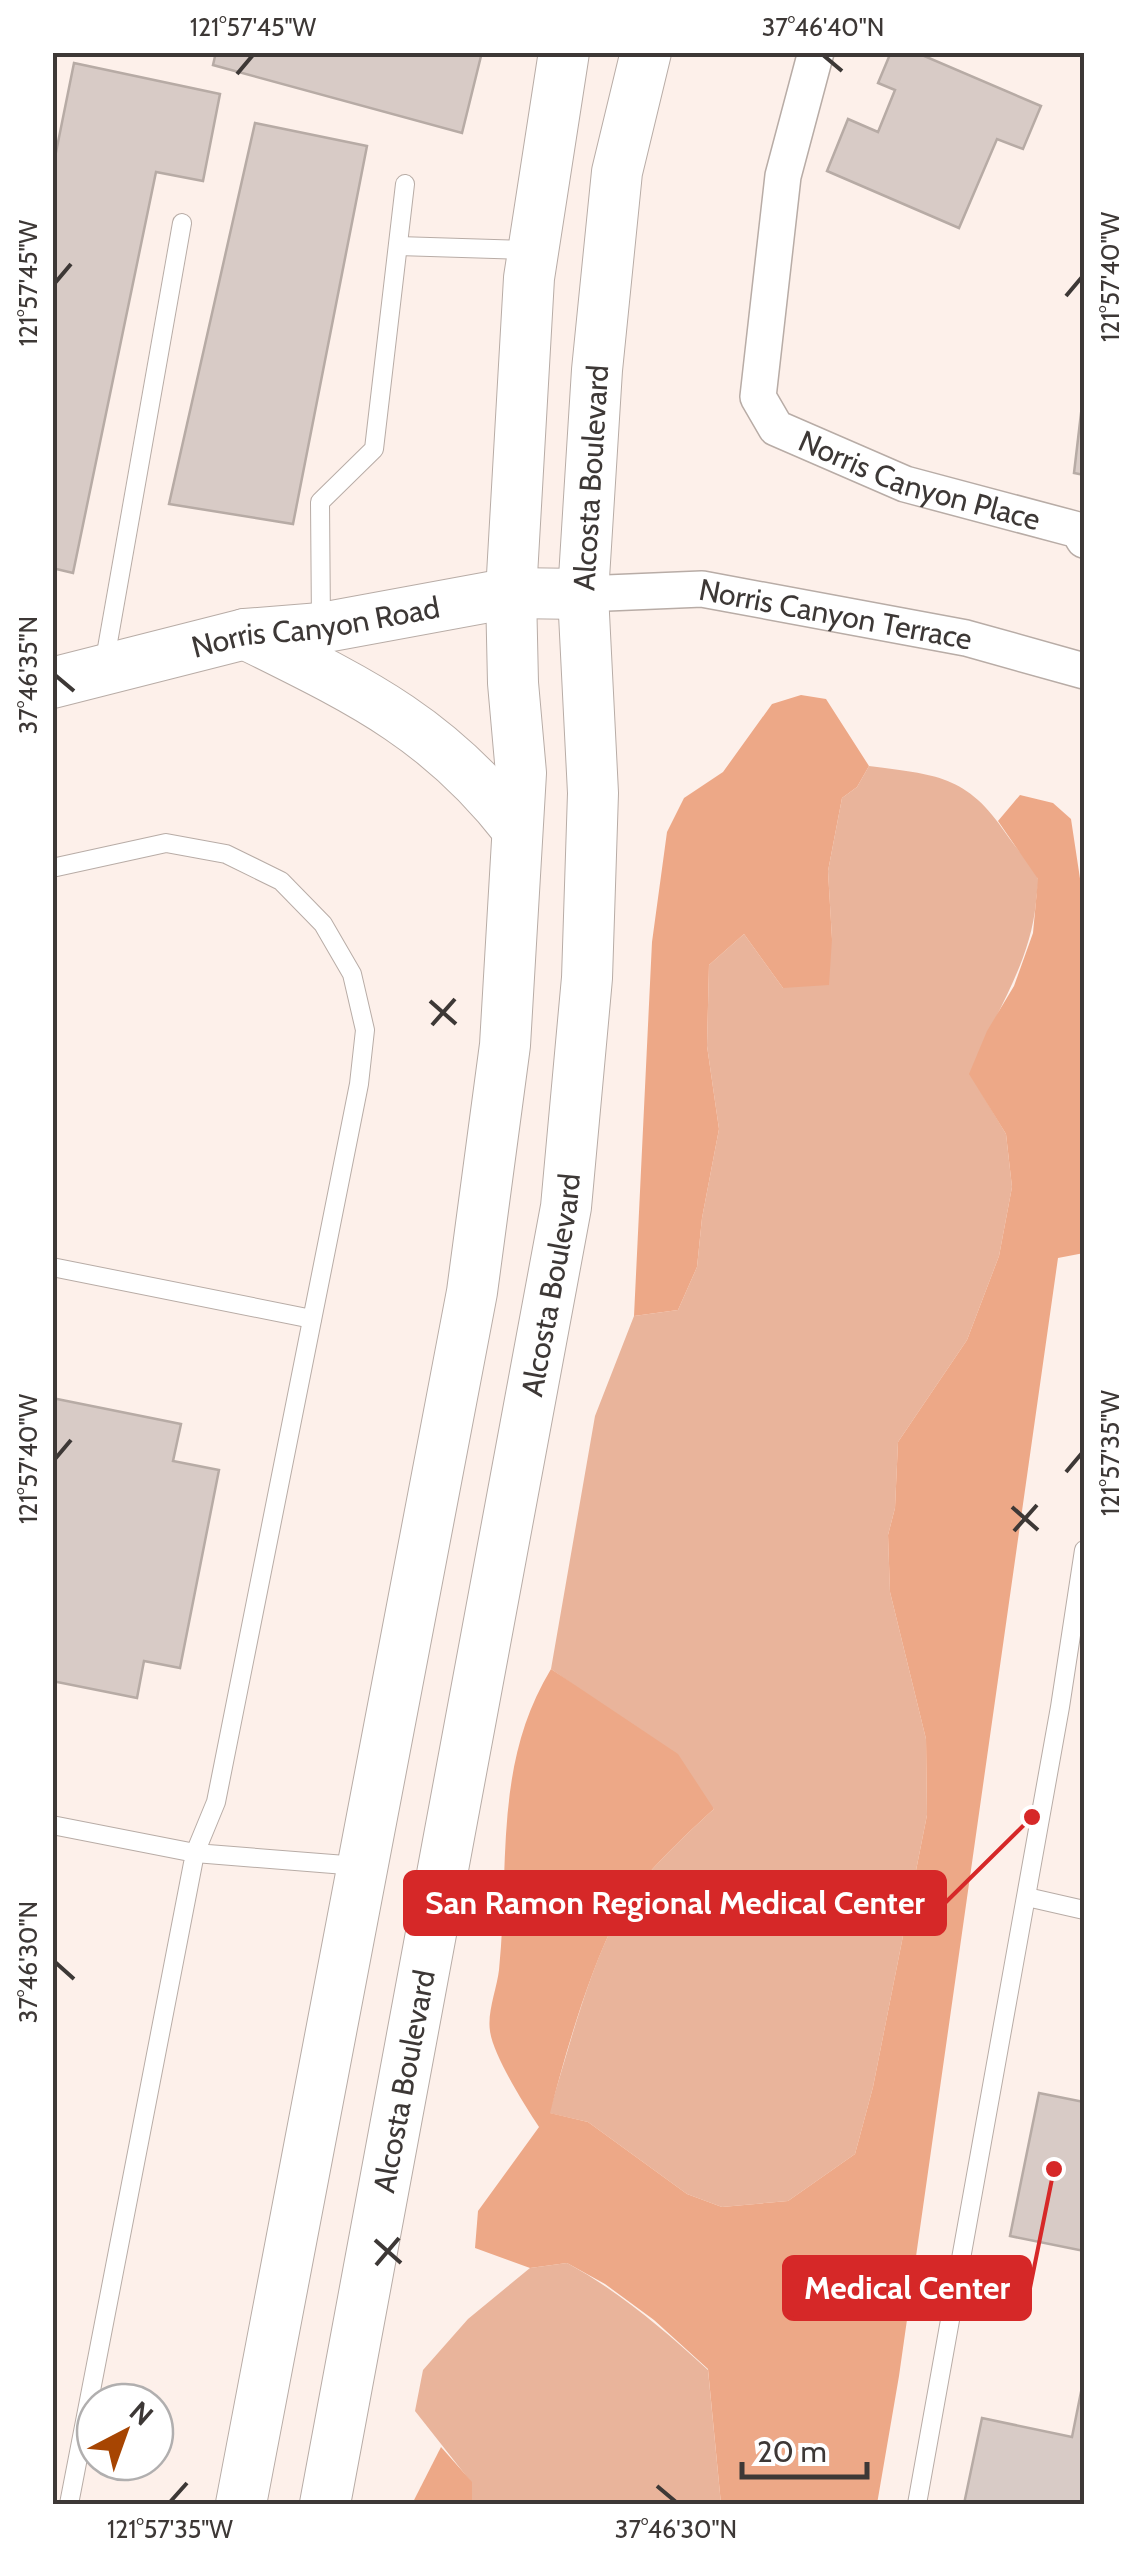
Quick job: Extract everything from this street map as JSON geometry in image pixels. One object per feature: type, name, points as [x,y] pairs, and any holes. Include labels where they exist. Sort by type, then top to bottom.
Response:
[{"type":"main road","points":[[240,2504],[472,1292],[505,1045],[520,772],[511,594],[529,278],[564,52]]},
{"type":"main road","name":"Alcosta Boulevard","points":[[325,2504],[566,1207],[587,978],[592,811],[584,594],[597,370],[617,172],[646,52]]},
{"type":"main road","name":"Norris Canyon Road","points":[[52,683],[246,634],[322,628],[511,594],[584,594]]},
{"type":"main road","points":[[246,634],[360,691],[406,719],[489,792],[517,829]]},
{"type":"street","name":"Norris Canyon Place","points":[[816,52],[783,176],[758,397],[776,428],[905,484],[1078,530],[1084,540]]},
{"type":"street","name":"Norris Canyon Terrace","points":[[584,594],[702,589],[966,638],[1084,670]]},
{"type":"lane","points":[[322,628],[320,502],[374,449],[405,184]]},
{"type":"lane","points":[[103,670],[182,223]]},
{"type":"lane","points":[[398,246],[534,250]]},
{"type":"lane","points":[[52,868],[166,843],[226,854],[281,882],[323,924],[352,974],[365,1030],[359,1084],[216,1802],[195,1853],[69,2504]]},
{"type":"lane","points":[[52,1267],[312,1319]]},
{"type":"lane","points":[[917,2504],[1027,1897],[1084,1550]]},
{"type":"lane","points":[[52,1825],[195,1853],[362,1867]]},
{"type":"lane","points":[[1027,1897],[1084,1910]]},
{"type":"shaded area","points":[[801,695],[826,699],[869,766],[857,787],[842,798],[828,871],[832,939],[829,985],[783,988],[744,934],[709,965],[707,1046],[719,1129],[697,1267],[678,1310],[634,1316],[652,942],[667,832],[684,798],[723,772],[772,704]]},
{"type":"shaded area","points":[[869,766],[931,776],[963,789],[992,815],[1038,879],[1026,948],[970,1074],[1006,1134],[1012,1187],[999,1256],[967,1340],[898,1442],[895,1508],[888,1535],[890,1592],[926,1739],[927,1815],[873,2087],[855,2154],[788,2201],[722,2207],[687,2194],[588,2122],[549,2113],[587,1989],[617,1917],[648,1875],[714,1809],[595,1700],[551,1669],[595,1416],[634,1316],[678,1310],[697,1267],[719,1129],[707,1046],[709,965],[744,934],[783,988],[832,939],[828,871],[842,798],[857,787]]},
{"type":"shaded area","points":[[1020,795],[1053,803],[1071,819],[1084,905],[1084,1253],[1058,1258],[899,2376],[877,2504],[721,2504],[708,2369],[654,2320],[605,2284],[567,2263],[530,2268],[475,2248],[478,2211],[539,2127],[503,2066],[489,2024],[499,1970],[512,1778],[533,1705],[551,1669],[678,1754],[714,1809],[648,1875],[617,1917],[587,1988],[550,2113],[588,2122],[687,2194],[722,2207],[788,2201],[855,2154],[873,2087],[927,1815],[926,1739],[890,1592],[888,1535],[895,1508],[898,1442],[967,1340],[999,1256],[1012,1187],[1006,1134],[969,1074],[987,1031],[1014,986],[1033,933],[1038,879],[998,821]]},
{"type":"shaded area","points":[[567,2263],[640,2312],[708,2370],[721,2504],[472,2504],[471,2482],[415,2411],[423,2370],[468,2319],[530,2268]]},
{"type":"shaded area","points":[[441,2447],[472,2482],[472,2504],[412,2504]]},
{"type":"building","points":[[216,52],[482,52],[462,133],[213,65]]},
{"type":"building","points":[[891,52],[915,52],[1041,106],[1023,149],[997,139],[959,228],[827,171],[848,119],[878,132],[895,90],[878,83]]},
{"type":"building","points":[[74,63],[220,94],[203,181],[156,172],[73,573],[52,568],[52,172]]},
{"type":"building","points":[[255,123],[367,146],[293,524],[169,504]]},
{"type":"building","points":[[1084,388],[1084,475],[1074,473]]},
{"type":"building","points":[[52,1398],[181,1424],[173,1461],[219,1470],[180,1668],[144,1661],[137,1698],[52,1681]]},
{"type":"building","points":[[1039,2093],[1084,2102],[1084,2251],[1010,2236]]},
{"type":"building","points":[[1084,2377],[1084,2504],[964,2504],[982,2418],[1072,2437]]},
{"type":"place","name":"San Ramon Regional Medical Center","points":[[1032,1817]]},
{"type":"place","name":"Medical Center","points":[[1054,2169]]}]
